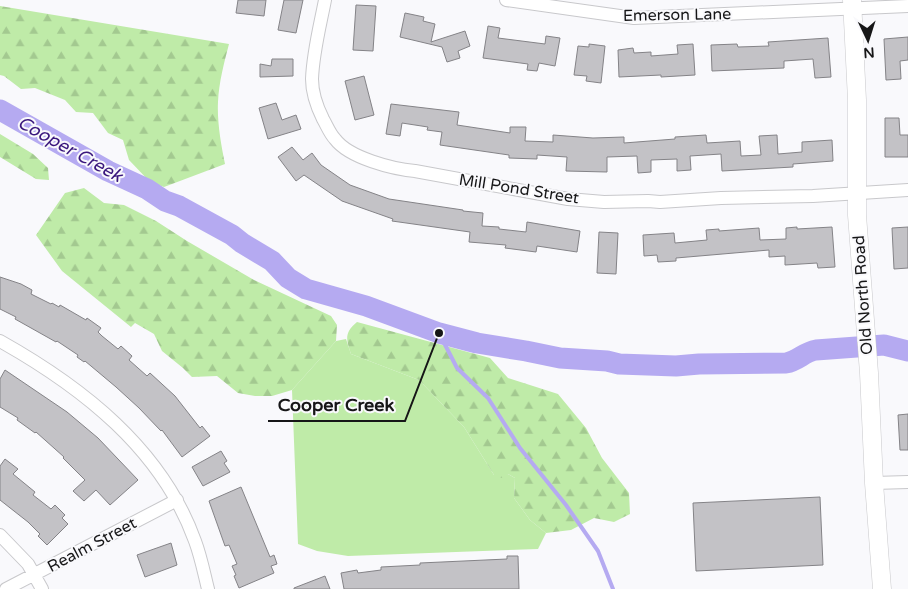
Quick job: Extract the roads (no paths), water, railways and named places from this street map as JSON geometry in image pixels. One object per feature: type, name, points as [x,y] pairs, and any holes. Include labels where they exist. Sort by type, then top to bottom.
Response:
[{"type":"street","name":"Mill Pond Street","points":[[325,0],[314,55],[315,65],[312,79],[318,109],[335,140],[353,153],[365,158],[402,170],[568,198],[604,202],[660,202],[908,190]]},
{"type":"street","name":"Emerson Lane","points":[[514,1],[634,18],[852,5],[908,6]]},
{"type":"street","name":"Old North Road","points":[[852,5],[857,100],[856,192],[882,589]]},
{"type":"street","points":[[0,341],[36,361],[96,404],[135,442],[152,462],[177,500],[195,541],[208,589]]},
{"type":"street","points":[[874,483],[908,482]]},
{"type":"street","name":"Realm Street","points":[[6,589],[177,500]]},
{"type":"street","points":[[0,535],[28,564],[42,589]]},
{"type":"waterway","name":"Cooper Creek","points":[[0,110],[108,171],[147,189],[165,201],[179,206],[232,235],[272,261],[288,278],[306,289],[366,306],[439,333],[477,343],[560,358],[607,361],[619,364],[676,366],[786,363],[816,350],[884,345],[908,351]]},
{"type":"waterway","points":[[439,333],[457,368],[488,398],[520,448],[566,505],[598,551],[613,589]]},
{"type":"place","name":"Cooper Creek","points":[[439,333]]}]
